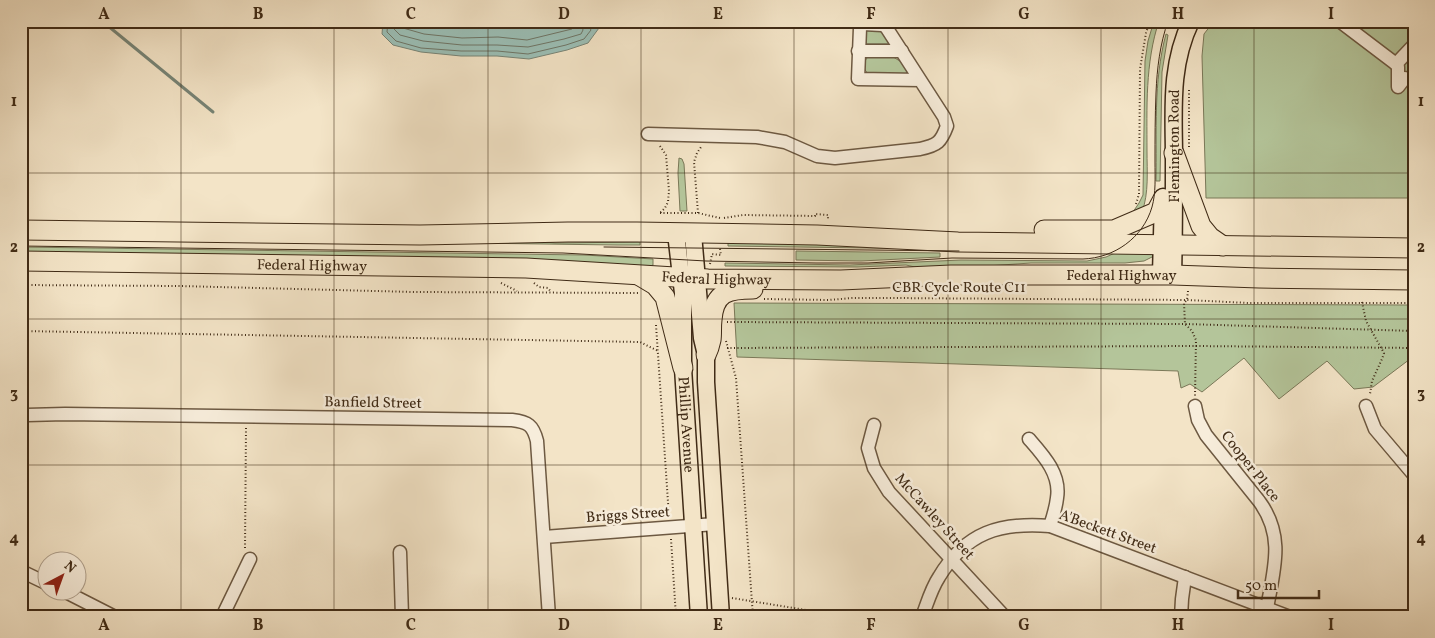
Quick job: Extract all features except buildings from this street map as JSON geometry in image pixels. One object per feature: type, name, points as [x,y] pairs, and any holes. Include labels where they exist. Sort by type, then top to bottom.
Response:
[{"type":"highway","points":[[1181,150],[1201,226],[1210,238],[1223,246]]},
{"type":"highway","points":[[983,243],[1015,231],[1114,230],[1156,212],[1163,199]]},
{"type":"highway","name":"Federal Highway","points":[[21,230],[420,235],[568,232],[817,235],[983,243],[1414,248]]},
{"type":"highway","name":"Federal Highway","points":[[21,261],[526,268],[639,284],[689,278],[841,280],[951,275],[1167,275],[1414,280]]},
{"type":"highway","points":[[706,356],[711,340],[714,306],[727,292],[740,289],[818,291],[832,287],[841,280]]},
{"type":"highway","points":[[639,284],[656,285],[664,297],[683,368]]},
{"type":"main road","name":"Flemington Road","points":[[1168,244],[1163,199],[1166,81],[1170,49],[1179,21]]},
{"type":"main road","name":"Flemington Road","points":[[1167,275],[1168,244],[1181,150],[1174,85],[1183,38],[1191,21]]},
{"type":"main road","name":"Phillip Avenue","points":[[684,234],[689,278],[706,356],[721,617]]},
{"type":"main road","name":"Phillip Avenue","points":[[689,278],[683,293],[683,368],[699,617]]},
{"type":"street","points":[[1344,21],[1342,23],[1396,64],[1398,67],[1398,87],[1405,78],[1414,80]]},
{"type":"street","points":[[648,134],[756,137],[785,142],[817,156],[835,158],[920,149],[930,146],[943,138],[947,126],[944,117],[886,27],[863,24],[860,28],[858,80],[920,80]]},
{"type":"street","points":[[1396,64],[1414,45]]},
{"type":"street","points":[[858,51],[902,51]]},
{"type":"street","name":"Cooper Place","points":[[1195,406],[1198,420],[1206,434],[1260,501],[1273,525],[1276,552],[1267,608]]},
{"type":"street","points":[[1366,406],[1375,429],[1414,475]]},
{"type":"street","name":"Banfield Street","points":[[21,416],[65,414],[246,416],[512,420],[525,422],[534,430],[537,441],[549,617]]},
{"type":"street","name":"McCawley Street","points":[[874,425],[868,448],[874,468],[889,492],[1005,617]]},
{"type":"street","points":[[1029,439],[1046,458],[1055,476],[1058,496],[1050,526]]},
{"type":"street","name":"Briggs Street","points":[[544,537],[715,524]]},
{"type":"street","name":"A'Beckett Street","points":[[922,617],[938,578],[962,548],[984,533],[1007,526],[1030,524],[1050,526],[1290,617]]},
{"type":"street","points":[[400,552],[402,617]]},
{"type":"street","points":[[222,617],[250,559]]},
{"type":"street","points":[[21,571],[38,579]]},
{"type":"street","points":[[1182,617],[1184,576]]},
{"type":"street","points":[[82,600],[115,617]]},
{"type":"path","points":[[1133,208],[1139,194],[1140,69],[1150,21]]},
{"type":"path","points":[[1181,150],[1189,90]]},
{"type":"path","points":[[658,144],[666,155],[669,191],[668,202],[660,213],[698,213],[722,218],[743,215],[815,216],[815,214],[828,215],[828,219]]},
{"type":"path","points":[[698,213],[694,162],[697,153],[703,146]]},
{"type":"path","points":[[531,283],[535,283],[539,287],[548,288],[551,292]]},
{"type":"path","points":[[21,284],[414,292],[551,292],[639,284]]},
{"type":"path","name":"CBR Cycle Route C11","points":[[759,299],[1188,300],[1249,303],[1414,303]]},
{"type":"path","points":[[1188,300],[1184,303],[1185,324],[1192,331],[1196,340],[1195,406]]},
{"type":"path","points":[[1362,302],[1366,321],[1384,353],[1372,381],[1366,406]]},
{"type":"path","points":[[725,322],[1185,324],[1414,331]]},
{"type":"path","points":[[656,325],[676,617]]},
{"type":"path","points":[[21,330],[640,342],[658,352]]},
{"type":"path","points":[[753,617],[736,378],[727,348],[1196,346],[1414,348]]},
{"type":"path","points":[[246,416],[244,546],[250,559]]},
{"type":"path","points":[[720,598],[752,601],[848,617]]},
{"type":"green space","points":[[1154,21],[1159,21],[1154,37],[1149,69],[1147,190],[1142,212],[1133,212],[1143,195],[1145,61]]},
{"type":"green space","points":[[1214,21],[1414,21],[1414,198],[1206,198],[1202,56],[1204,34]]},
{"type":"green space","points":[[868,29],[880,29],[893,44],[865,44]]},
{"type":"green space","points":[[1166,34],[1168,35],[1162,72],[1160,181],[1156,181],[1157,89]]},
{"type":"green space","points":[[890,55],[903,63],[911,76],[868,73],[865,69],[864,63],[869,56]]},
{"type":"green space","points":[[679,158],[682,159],[684,164],[687,211],[680,211]]},
{"type":"green space","points":[[21,237],[513,239],[555,243],[640,242],[640,245],[617,245]]},
{"type":"green space","points":[[728,241],[938,249],[728,246]]},
{"type":"green space","points":[[21,247],[584,255],[653,259],[653,265],[649,267],[21,253]]},
{"type":"green space","points":[[1156,250],[1154,256],[1144,261],[1125,263],[1031,263],[928,270],[906,265],[857,267],[725,266],[725,263],[850,265],[961,260],[1087,261],[1115,253]]},
{"type":"green space","points":[[796,251],[940,253],[940,257],[861,261],[796,260]]},
{"type":"green space","points":[[734,303],[1414,305],[1414,356],[1373,387],[1354,389],[1327,361],[1279,399],[1244,358],[1202,392],[1190,384],[1181,388],[1178,371],[737,357]]},
{"type":"water","points":[[383,21],[490,21],[495,23],[499,21],[590,21],[599,28],[588,43],[529,59],[421,52],[393,45],[382,34]]},
{"type":"waterway","points":[[102,21],[213,112]]},
{"type":"tram line","points":[[21,246],[563,253],[706,261],[816,263],[868,263],[952,258],[1094,258],[1116,250],[1134,237],[1142,228],[1152,207],[1155,185],[1157,74],[1161,47],[1168,21]]},
{"type":"tram line","points":[[604,247],[959,251]]}]
